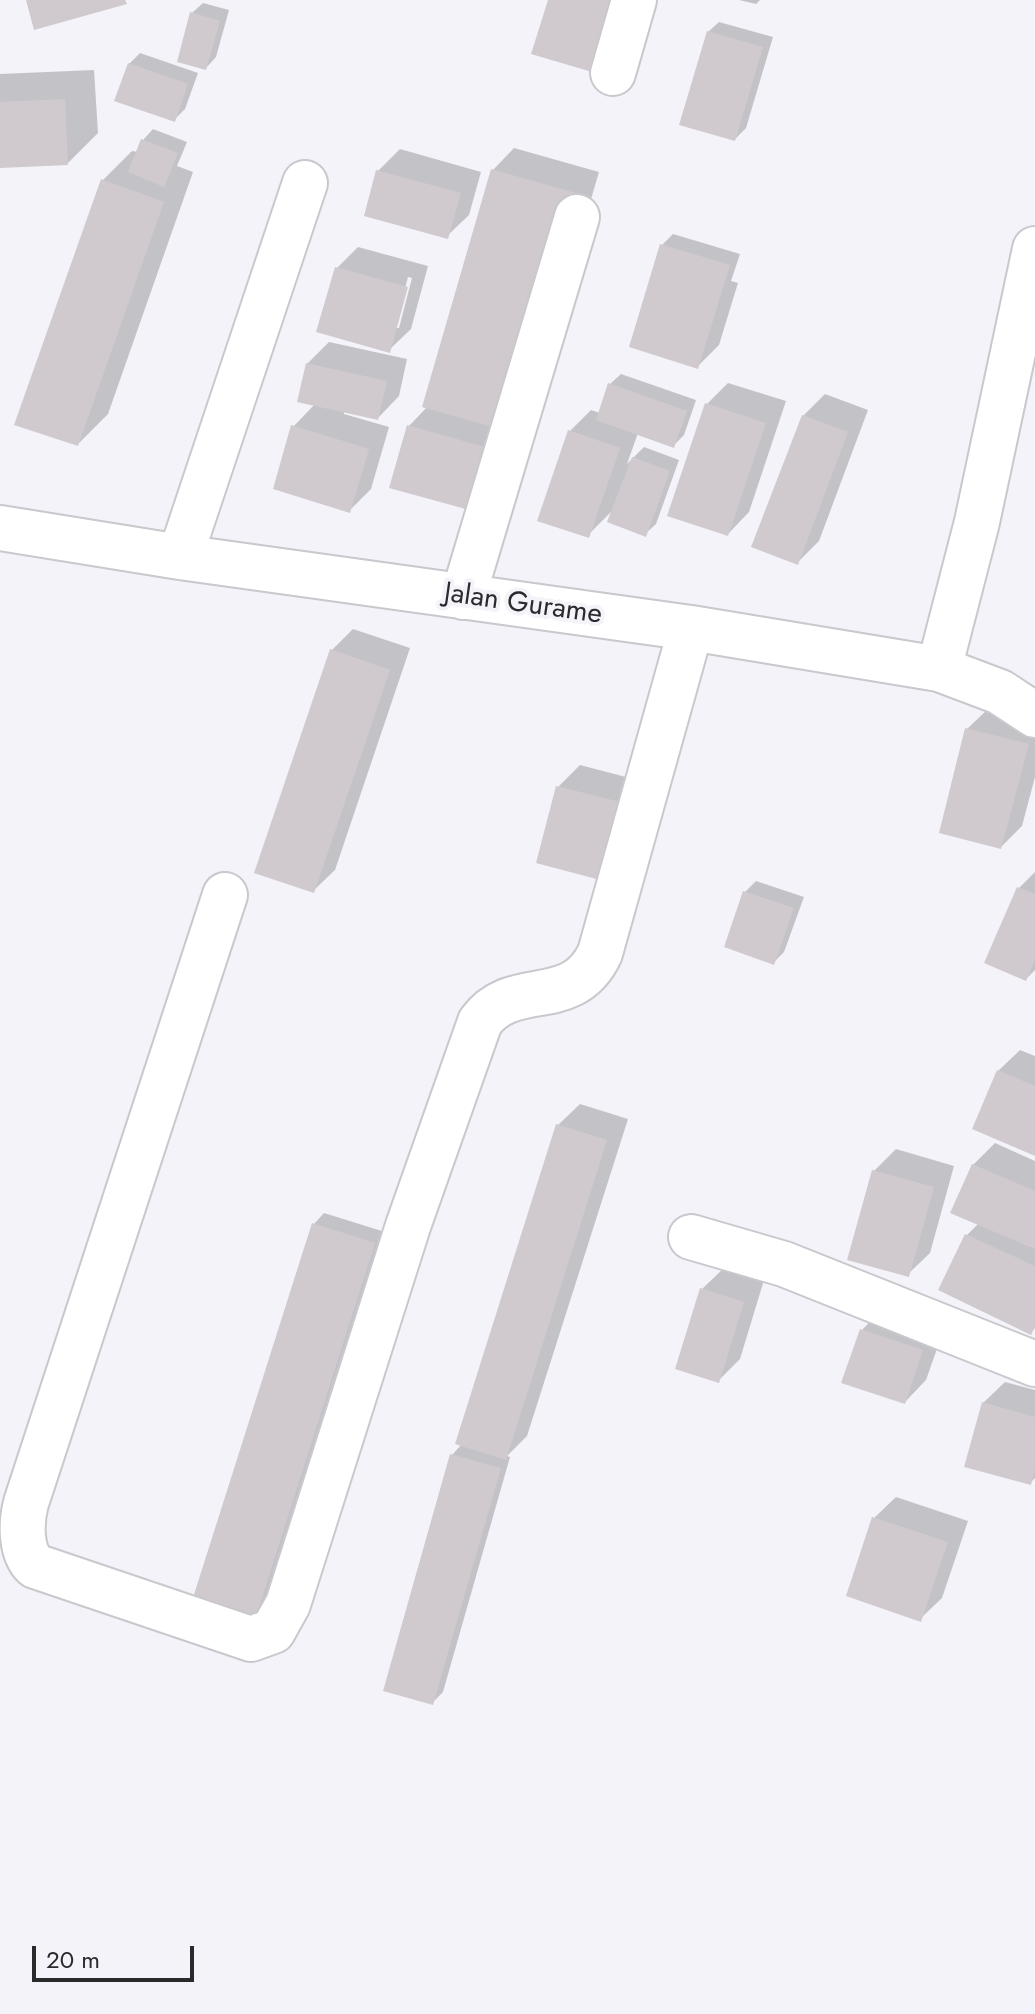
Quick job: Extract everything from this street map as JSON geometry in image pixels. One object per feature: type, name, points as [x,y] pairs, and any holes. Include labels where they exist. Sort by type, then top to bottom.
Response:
[{"type":"street","points":[[613,73],[634,0]]},
{"type":"street","points":[[180,557],[305,183]]},
{"type":"street","points":[[463,597],[577,217]]},
{"type":"street","points":[[939,669],[977,522],[1035,249]]},
{"type":"street","name":"Jalan Gurame","points":[[0,528],[180,557],[691,628],[939,669],[1000,692],[1035,715]]},
{"type":"street","points":[[225,895],[26,1503],[24,1529],[28,1557],[35,1566],[251,1639],[273,1631],[288,1604],[408,1226],[480,1022],[487,1012],[508,999],[556,991],[577,983],[600,953],[691,628]]},
{"type":"street","points":[[691,1237],[784,1264],[1032,1355]]},
{"type":"building","points":[[26,0],[125,0],[127,4],[34,30]]},
{"type":"building","points":[[548,0],[614,0],[592,72],[531,54]]},
{"type":"building","points":[[190,12],[220,21],[206,70],[177,62]]},
{"type":"building","points":[[707,31],[763,47],[735,141],[679,125]]},
{"type":"building","points":[[128,63],[188,84],[175,122],[114,101]]},
{"type":"building","points":[[65,99],[68,165],[0,168],[0,102]]},
{"type":"building","points":[[141,139],[178,153],[164,187],[128,172]]},
{"type":"building","points":[[491,169],[579,194],[510,432],[422,407]]},
{"type":"building","points":[[376,170],[461,193],[448,239],[364,216]]},
{"type":"building","points":[[101,179],[164,202],[78,446],[14,425]]},
{"type":"building","points":[[660,244],[730,265],[698,369],[629,347]]},
{"type":"building","points":[[335,267],[408,287],[390,353],[316,332]]},
{"type":"building","points":[[306,363],[387,381],[378,420],[297,402]]},
{"type":"building","points":[[608,383],[687,411],[674,448],[596,420]]},
{"type":"building","points":[[705,403],[766,423],[728,536],[667,516]]},
{"type":"building","points":[[802,415],[848,432],[798,565],[751,547]]},
{"type":"building","points":[[291,425],[369,449],[350,513],[273,489]]},
{"type":"building","points":[[407,425],[502,452],[484,514],[389,488]]},
{"type":"building","points":[[568,430],[620,448],[589,538],[537,521]]},
{"type":"building","points":[[632,457],[670,471],[646,537],[607,522]]},
{"type":"building","points":[[330,649],[390,670],[314,893],[254,873]]},
{"type":"building","points":[[965,728],[1029,744],[1001,849],[939,833]]},
{"type":"building","points":[[556,786],[624,803],[604,881],[536,863]]},
{"type":"building","points":[[1017,887],[1035,894],[1035,960],[1026,981],[984,963]]},
{"type":"building","points":[[743,891],[794,908],[774,965],[724,947]]},
{"type":"building","points":[[997,1070],[1035,1086],[1035,1156],[972,1129]]},
{"type":"building","points":[[556,1124],[607,1140],[506,1460],[455,1444]]},
{"type":"building","points":[[972,1164],[1035,1191],[1035,1249],[950,1213]]},
{"type":"building","points":[[872,1170],[934,1187],[909,1277],[847,1260]]},
{"type":"building","points":[[312,1223],[375,1243],[254,1623],[191,1604]]},
{"type":"building","points":[[965,1234],[1035,1266],[1035,1326],[1031,1335],[938,1290]]},
{"type":"building","points":[[700,1288],[744,1302],[719,1383],[675,1369]]},
{"type":"building","points":[[860,1329],[923,1350],[905,1404],[841,1383]]},
{"type":"building","points":[[982,1402],[1035,1417],[1035,1470],[1031,1485],[964,1467]]},
{"type":"building","points":[[450,1454],[501,1468],[433,1705],[383,1691]]},
{"type":"building","points":[[872,1517],[948,1542],[921,1622],[846,1596]]}]
